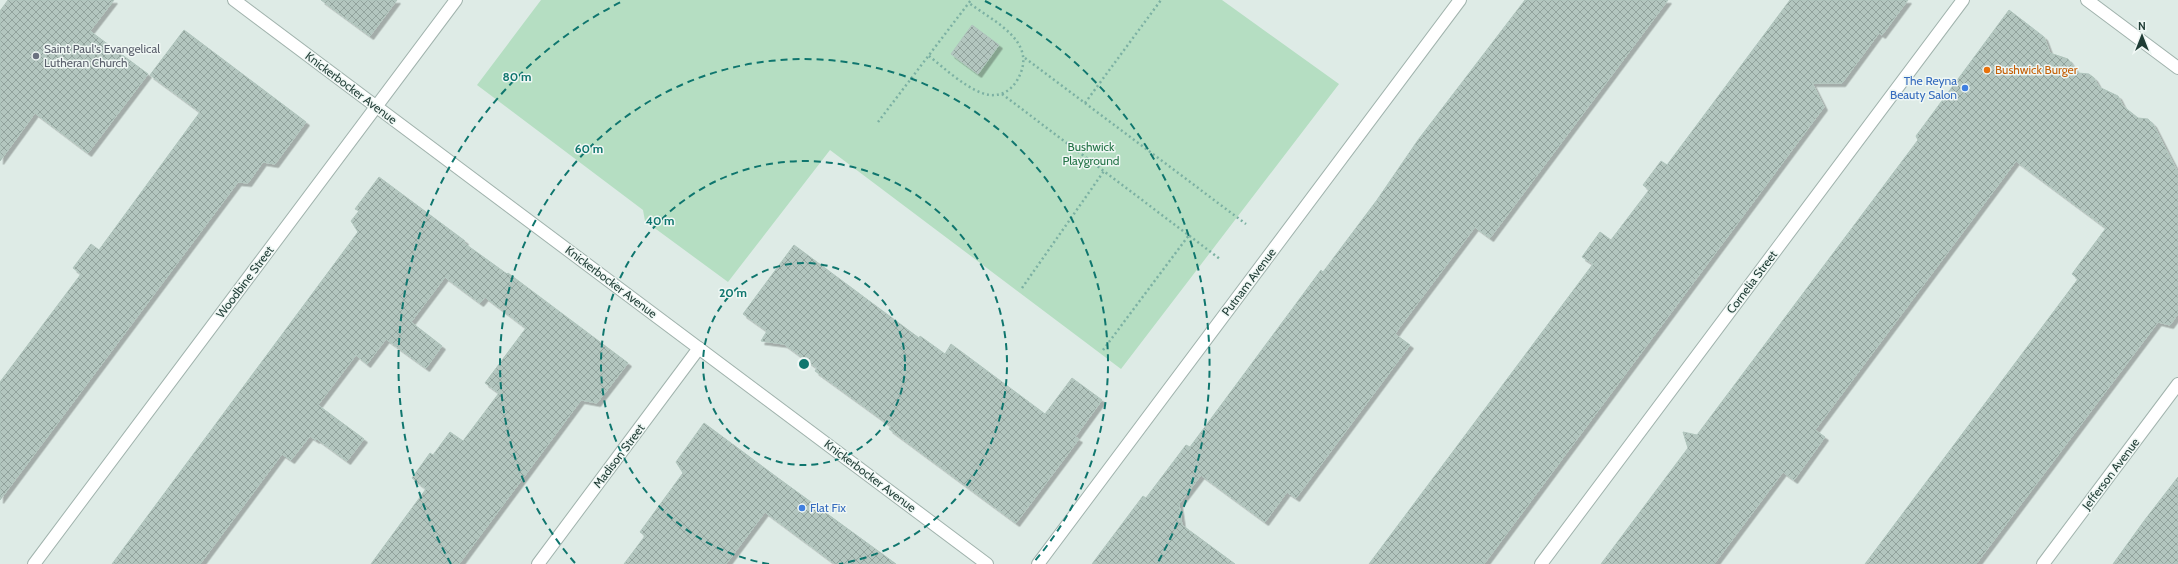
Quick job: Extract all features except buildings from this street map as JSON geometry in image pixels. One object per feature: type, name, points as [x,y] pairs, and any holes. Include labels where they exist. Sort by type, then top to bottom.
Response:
[{"type":"street","name":"Knickerbocker Avenue","points":[[234,0],[987,564]]},
{"type":"street","name":"Woodbine Street","points":[[34,564],[456,0]]},
{"type":"street","name":"Putnam Avenue","points":[[1038,564],[1460,0]]},
{"type":"street","name":"Cornelia Street","points":[[1541,564],[1963,0]]},
{"type":"street","points":[[2087,0],[2178,68]]},
{"type":"street","name":"Madison Street","points":[[538,564],[699,348]]},
{"type":"street","name":"Jefferson Avenue","points":[[2043,564],[2178,384]]},
{"type":"path","points":[[878,122],[971,0]]},
{"type":"path","points":[[1085,103],[1161,0]]},
{"type":"path","points":[[968,3],[1010,32],[1020,45],[1025,58],[1246,224]]},
{"type":"path","points":[[929,56],[979,92],[990,95],[1002,94],[1011,89],[1021,73],[1025,58]]},
{"type":"path","points":[[1002,94],[1220,259]]},
{"type":"path","points":[[1022,288],[1104,172]]},
{"type":"path","points":[[1103,350],[1189,235]]},
{"type":"green space","name":"Bushwick Playground","points":[[541,0],[1222,0],[1339,84],[1121,369],[830,150],[728,282],[645,221],[643,210],[477,85]]},
{"type":"place","name":"Saint Paul's Evangelical Lutheran Church","points":[[36,56]]},
{"type":"place","name":"Bushwick Burger","points":[[1987,70]]},
{"type":"place","name":"The Reyna Beauty Salon","points":[[1965,88]]},
{"type":"place","name":"Flat Fix","points":[[802,508]]}]
